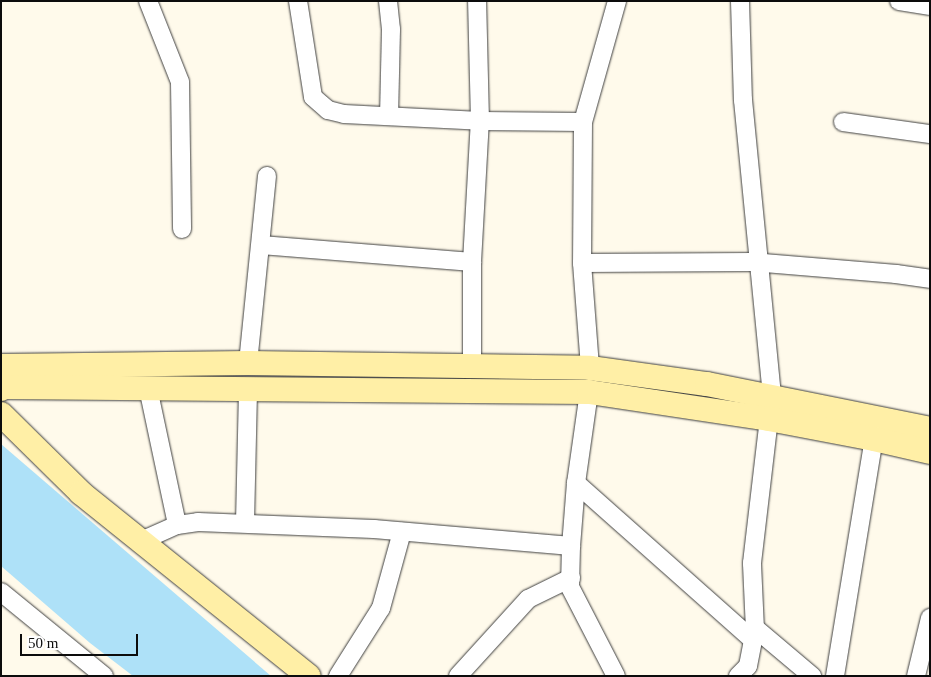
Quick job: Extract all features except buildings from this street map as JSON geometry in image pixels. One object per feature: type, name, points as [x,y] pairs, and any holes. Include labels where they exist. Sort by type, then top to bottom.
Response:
[{"type":"main road","points":[[1,366],[248,363],[590,368],[707,384],[770,408],[874,439],[930,452]]},
{"type":"main road","points":[[1,389],[4,387],[588,392],[770,408],[930,428]]},
{"type":"main road","points":[[1,414],[81,493],[308,676]]},
{"type":"street","points":[[148,1],[180,82],[182,229]]},
{"type":"street","points":[[298,1],[313,97],[328,110],[344,114],[480,121],[583,122]]},
{"type":"street","points":[[388,1],[391,29],[389,116]]},
{"type":"street","points":[[472,366],[472,262],[480,121],[477,1]]},
{"type":"street","points":[[590,368],[582,263],[583,122],[617,1]]},
{"type":"street","points":[[738,676],[748,666],[754,634],[752,564],[770,408],[760,263],[743,100],[740,1]]},
{"type":"street","points":[[899,1],[930,6]]},
{"type":"street","points":[[843,122],[930,134]]},
{"type":"street","points":[[248,363],[267,176]]},
{"type":"street","points":[[261,245],[472,262]]},
{"type":"street","points":[[582,263],[760,263],[896,274],[930,279]]},
{"type":"street","points":[[148,388],[177,525]]},
{"type":"street","points":[[245,523],[248,390]]},
{"type":"street","points":[[588,392],[576,483],[570,587],[616,676]]},
{"type":"street","points":[[835,676],[874,439]]},
{"type":"street","points":[[576,483],[754,634],[812,676]]},
{"type":"street","points":[[141,541],[177,525],[198,522],[402,532],[571,546]]},
{"type":"street","points":[[338,676],[381,608],[402,532]]},
{"type":"street","points":[[458,676],[528,599],[570,578]]},
{"type":"street","points":[[1,592],[104,676]]},
{"type":"street","points":[[916,676],[930,618]]},
{"type":"water","points":[[1,444],[271,676],[133,676],[90,643],[1,566]]}]
